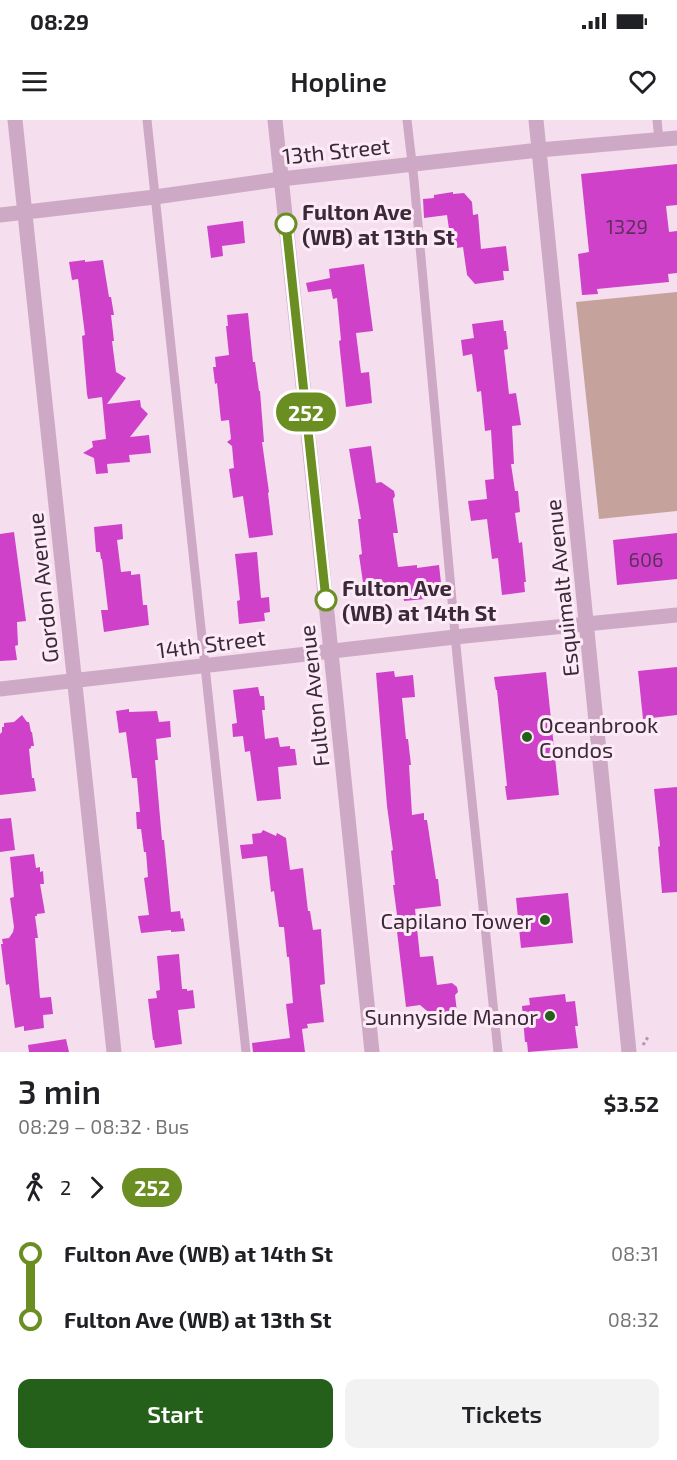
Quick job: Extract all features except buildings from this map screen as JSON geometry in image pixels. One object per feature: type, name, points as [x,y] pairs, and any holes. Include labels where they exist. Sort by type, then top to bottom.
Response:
[{"type":"street","name":"Gordon Avenue","points":[[15,120],[114,1052]]},
{"type":"street","name":"Fulton Avenue","points":[[275,120],[372,1052]]},
{"type":"street","name":"Esquimalt Avenue","points":[[536,120],[629,1052]]},
{"type":"street","name":"13th Street","points":[[0,215],[155,197],[281,178],[539,150],[677,138]]},
{"type":"street","name":"14th Street","points":[[0,689],[455,637],[677,615]]},
{"type":"lane","points":[[147,120],[246,1052]]},
{"type":"lane","points":[[407,120],[455,637],[498,1052]]},
{"type":"lane","points":[[657,120],[659,140]]},
{"type":"shaded area","points":[[677,292],[677,511],[599,519],[576,302]]},
{"type":"bus line","name":"252","points":[[286,224],[326,600]]},
{"type":"place","name":"Fulton Ave (WB) at 13th St","points":[[286,224]]},
{"type":"place","name":"Fulton Ave (WB) at 14th St","points":[[326,600]]},
{"type":"place","name":"Oceanbrook Condos","points":[[527,737]]},
{"type":"place","name":"Capilano Tower","points":[[545,920]]},
{"type":"place","name":"Sunnyside Manor","points":[[550,1016]]}]
